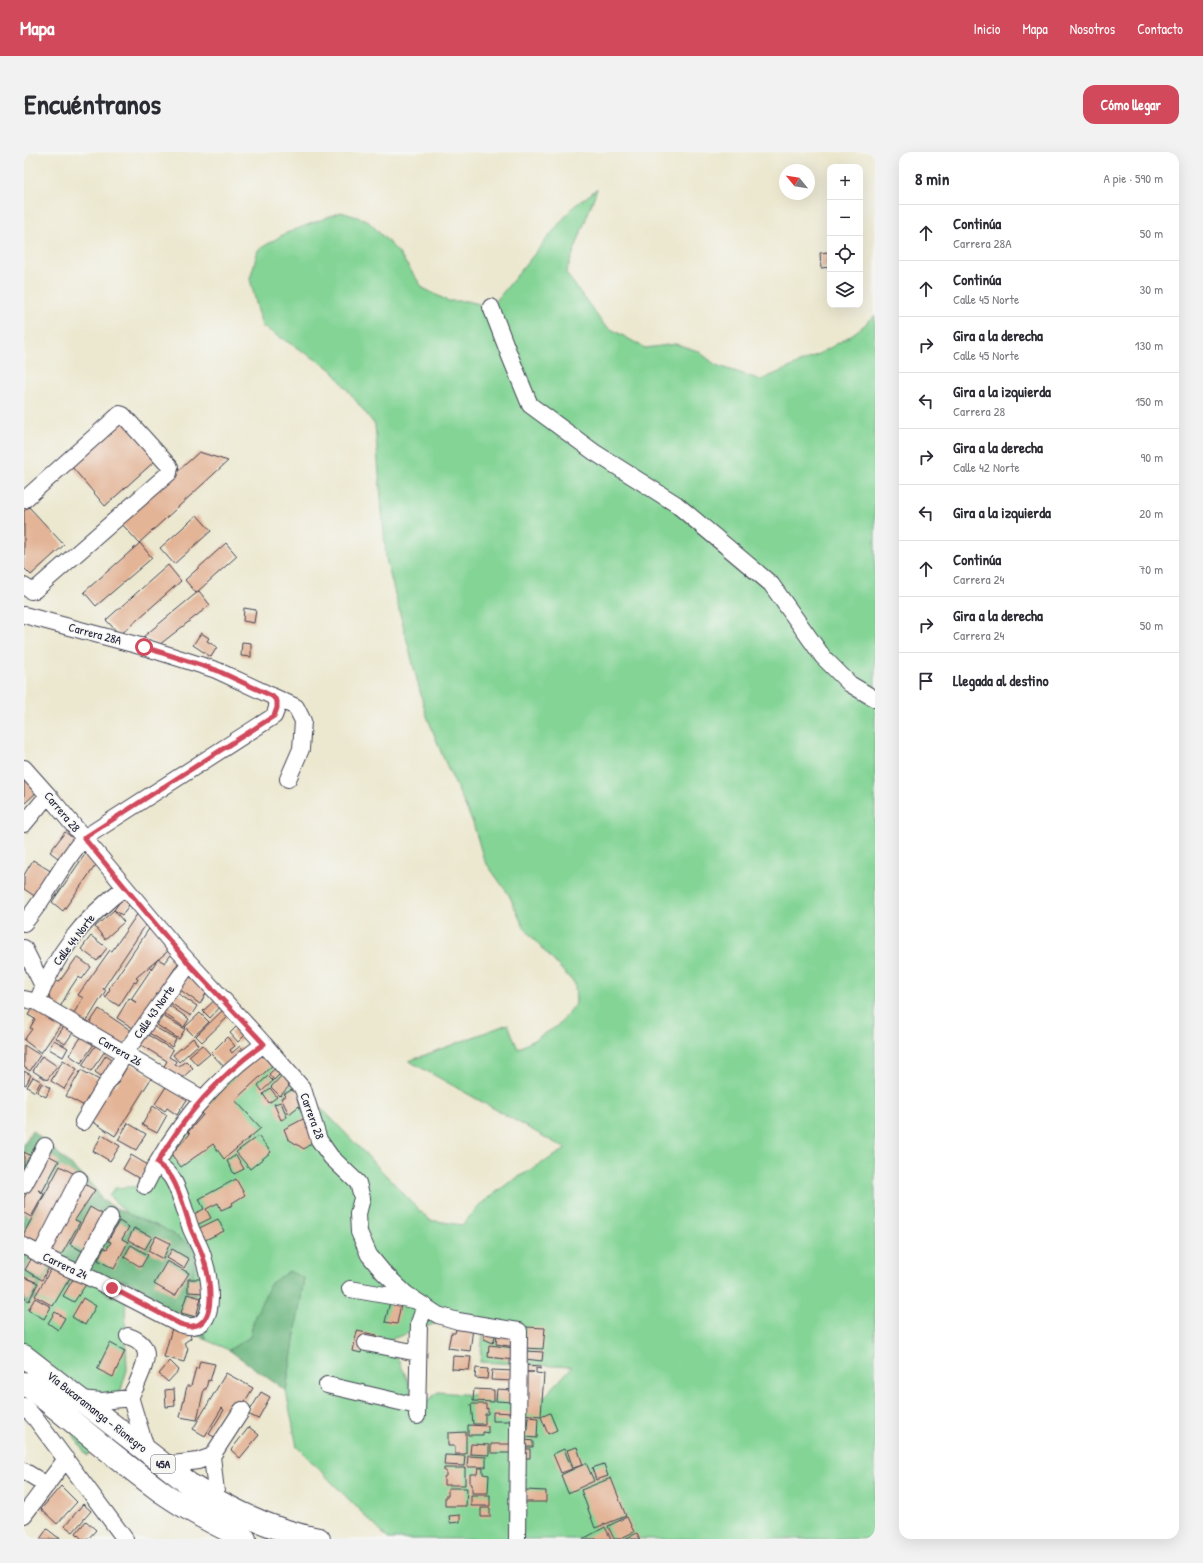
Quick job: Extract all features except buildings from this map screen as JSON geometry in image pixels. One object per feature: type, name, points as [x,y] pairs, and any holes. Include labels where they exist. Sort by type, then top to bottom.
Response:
[{"type":"highway","name":"Vía Bucaramanga - Rionegro","points":[[24,1356],[189,1484],[248,1517],[284,1530],[320,1539]]},
{"type":"highway","name":"Vía Bucaramanga - Rionegro","points":[[24,1383],[67,1416],[117,1458],[164,1493],[203,1518],[245,1539]]},
{"type":"street","points":[[491,307],[530,405],[594,452],[676,504],[771,584],[824,657],[850,684],[875,699]]},
{"type":"street","points":[[24,500],[120,414],[123,415],[170,468],[169,473],[35,590],[31,591],[24,586]]},
{"type":"street","name":"Carrera 28A","points":[[24,614],[51,623],[144,647],[216,670],[296,706],[303,721],[301,749],[288,778]]},
{"type":"street","points":[[24,923],[34,912],[52,881],[75,848],[84,838],[274,716],[277,708],[277,701],[272,696]]},
{"type":"street","name":"Carrera 28","points":[[24,768],[189,964],[264,1044],[303,1089],[319,1140],[331,1157],[358,1183],[362,1198],[358,1214],[359,1232],[368,1255],[406,1294],[438,1315],[519,1331],[517,1539]]},
{"type":"street","points":[[24,824],[48,795]]},
{"type":"street","name":"Calle 44 Norte","points":[[30,1000],[43,986],[64,948],[77,931],[92,915],[124,887]]},
{"type":"street","points":[[24,948],[43,986]]},
{"type":"street","name":"Calle 43 Norte","points":[[83,1122],[160,1003],[189,964]]},
{"type":"street","name":"Carrera 26","points":[[30,1000],[203,1099]]},
{"type":"street","points":[[145,1186],[177,1131],[203,1099],[229,1072],[264,1044]]},
{"type":"street","points":[[24,1186],[45,1146]]},
{"type":"street","name":"Carrera 24","points":[[24,1246],[180,1324],[192,1326],[203,1322],[207,1316],[210,1305],[210,1287],[204,1258],[192,1231],[180,1195],[172,1177],[157,1163]]},
{"type":"street","points":[[40,1255],[79,1179]]},
{"type":"street","points":[[80,1273],[110,1217]]},
{"type":"street","points":[[327,1385],[417,1411],[419,1323],[421,1303],[350,1289]]},
{"type":"street","points":[[128,1336],[139,1340],[144,1345],[146,1351],[145,1363],[131,1398],[156,1458],[198,1461],[212,1456],[242,1410]]},
{"type":"street","points":[[366,1342],[418,1353]]},
{"type":"street","points":[[80,1399],[102,1401],[131,1398]]},
{"type":"street","points":[[24,1406],[35,1418],[124,1539]]},
{"type":"street","points":[[212,1456],[217,1501]]},
{"type":"street","points":[[24,1515],[66,1460]]},
{"type":"street","points":[[24,1471],[47,1485]]},
{"type":"green space","points":[[597,189],[566,273],[604,325],[645,348],[676,344],[698,351],[716,365],[761,380],[837,344],[851,335],[875,315],[875,1539],[388,1539],[297,1447],[286,1391],[304,1278],[255,1316],[250,1337],[229,1350],[206,1340],[196,1311],[193,1283],[163,1228],[128,1214],[109,1196],[115,1188],[145,1186],[157,1163],[259,1047],[303,1089],[429,1220],[462,1225],[483,1202],[510,1182],[566,1149],[409,1061],[508,1024],[518,1049],[556,1027],[576,1004],[575,984],[523,926],[509,895],[484,860],[473,823],[443,757],[425,711],[386,559],[375,425],[331,369],[262,326],[250,279],[258,250],[284,234],[341,212],[367,220],[398,252],[423,288],[448,301],[467,301],[491,307],[573,207]],"holes":[[[459,1315],[484,1324],[480,1362],[572,1367],[545,1396],[486,1396],[438,1392],[416,1410],[410,1385],[389,1340]]]},
{"type":"green space","points":[[32,1130],[93,1185],[103,1201],[128,1214],[163,1228],[195,1248],[193,1283],[196,1311],[206,1340],[126,1280],[86,1282],[51,1290],[24,1303],[24,1145]]},
{"type":"green space","points":[[289,1271],[304,1278],[286,1391],[229,1350],[250,1337],[255,1316],[271,1283]]},
{"type":"green space","points":[[127,1280],[125,1318],[127,1370],[112,1420],[87,1456],[55,1406],[24,1389],[24,1303],[51,1290],[86,1282]]},
{"type":"route","points":[[112,1288],[128,1298],[180,1324],[192,1326],[198,1325],[203,1322],[207,1316],[210,1305],[210,1287],[204,1258],[192,1231],[180,1195],[172,1177],[157,1163],[177,1131],[216,1084],[264,1044],[189,964],[84,838],[274,716],[277,708],[277,701],[272,696],[233,677],[216,670],[144,647]]}]
